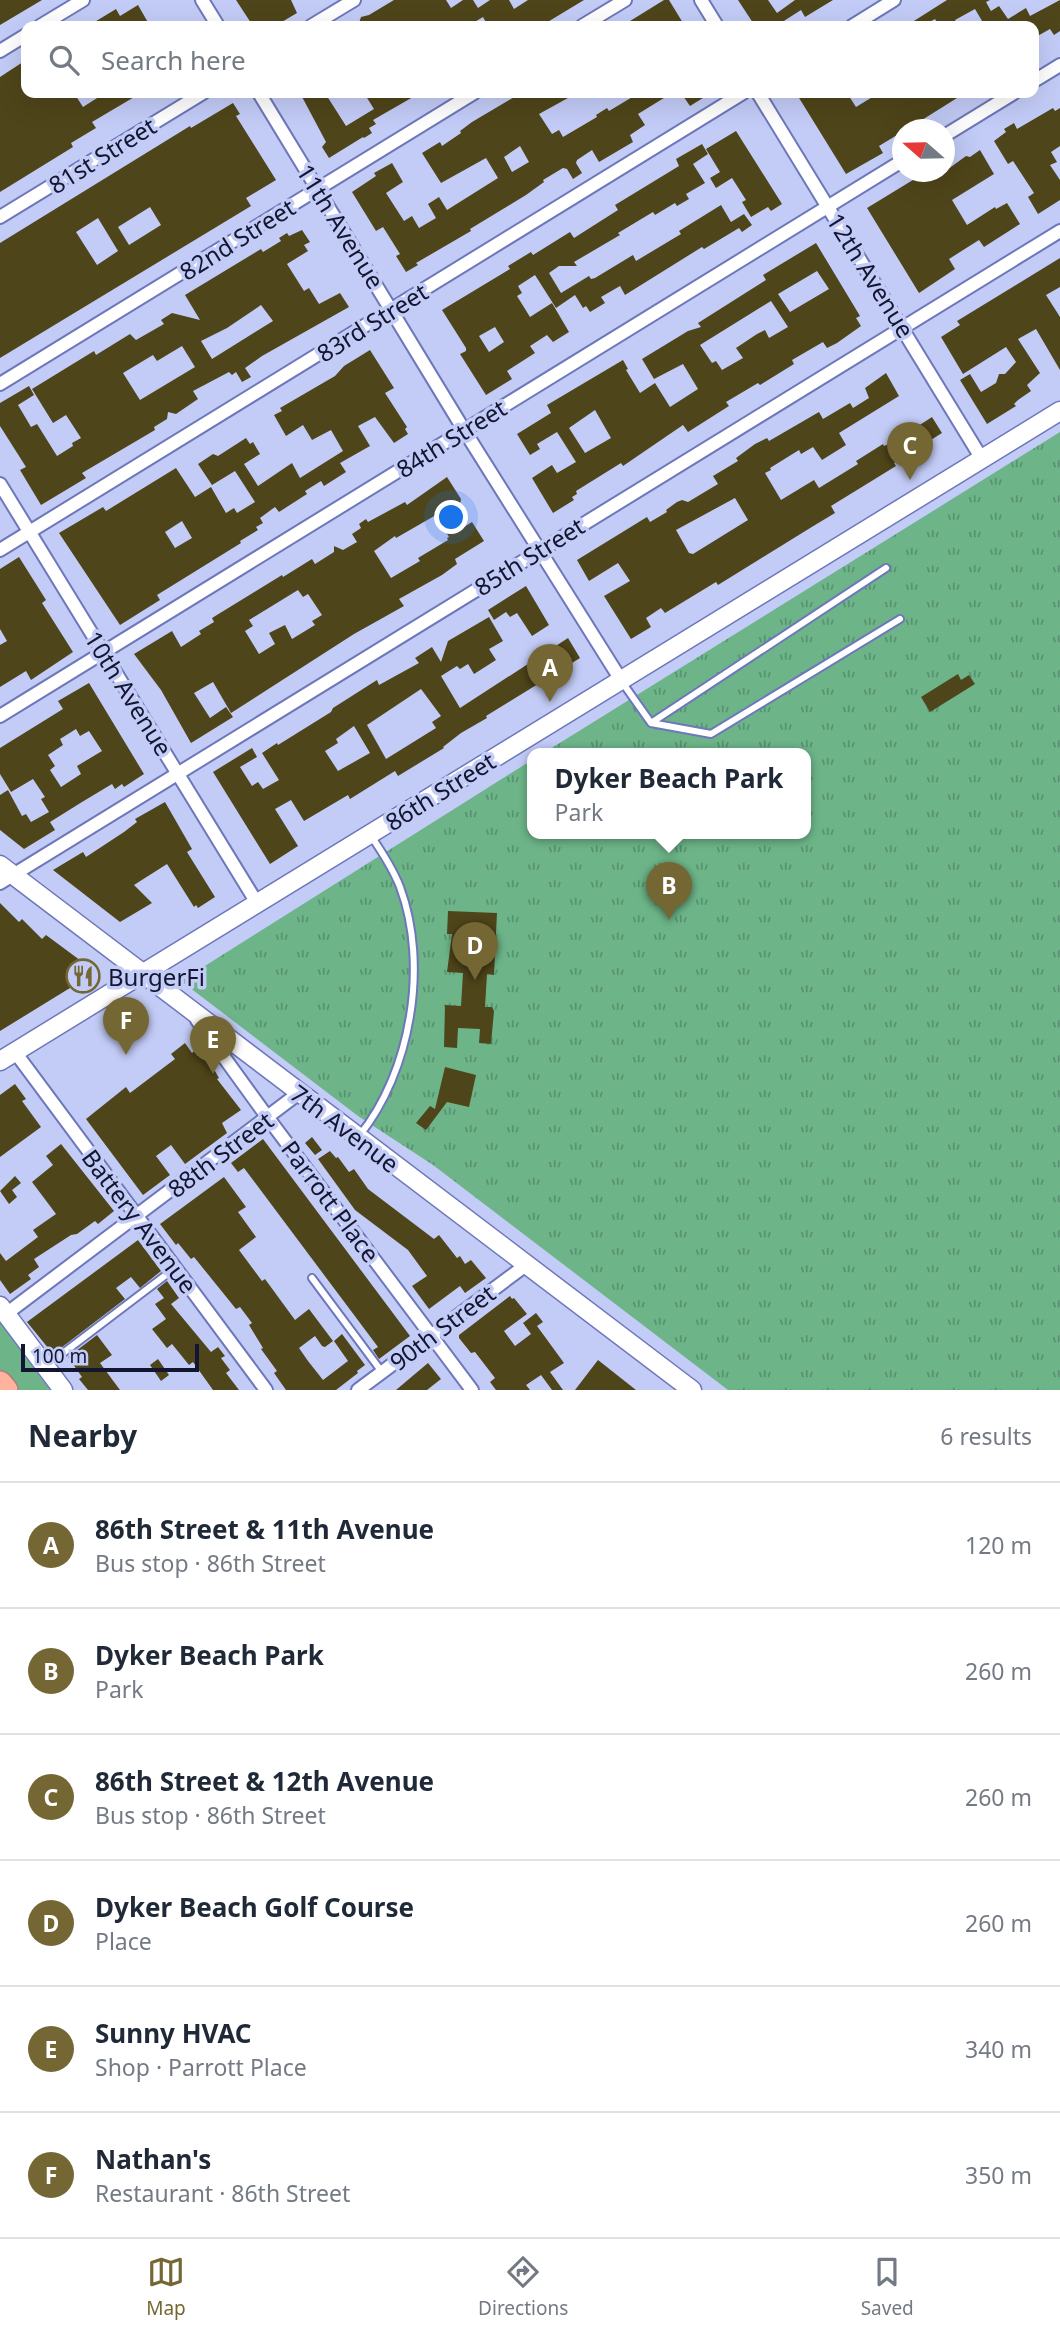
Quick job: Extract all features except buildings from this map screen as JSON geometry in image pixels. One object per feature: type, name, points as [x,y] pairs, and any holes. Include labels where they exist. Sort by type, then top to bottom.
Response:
[{"type":"highway","points":[[0,1383],[6,1390]]},
{"type":"main road","name":"86th Street","points":[[8,1057],[1060,411]]},
{"type":"main road","name":"7th Avenue","points":[[5,874],[144,973],[357,1138],[692,1390]]},
{"type":"main road","points":[[3,1310],[63,1390]]},
{"type":"street","points":[[48,21],[83,0]]},
{"type":"street","points":[[202,0],[215,21]]},
{"type":"street","points":[[319,21],[354,0]]},
{"type":"street","points":[[590,21],[625,0]]},
{"type":"street","points":[[701,0],[714,21]]},
{"type":"street","points":[[860,21],[894,0]]},
{"type":"street","points":[[0,51],[21,38]]},
{"type":"street","points":[[1039,78],[1060,65]]},
{"type":"street","name":"81st Street","points":[[0,217],[195,98]]},
{"type":"street","name":"11th Avenue","points":[[262,98],[538,551],[621,680]]},
{"type":"street","name":"82nd Street","points":[[0,384],[466,98]]},
{"type":"street","name":"83rd Street","points":[[0,550],[735,98]]},
{"type":"street","name":"12th Avenue","points":[[761,98],[982,459]]},
{"type":"street","points":[[955,129],[1006,98]]},
{"type":"street","name":"84th Street","points":[[0,716],[892,168]]},
{"type":"street","name":"85th Street","points":[[5,874],[178,773],[1060,231]]},
{"type":"street","name":"10th Avenue","points":[[0,484],[257,904]]},
{"type":"street","name":"Parrott Place","points":[[191,1011],[472,1390]]},
{"type":"street","name":"Battery Avenue","points":[[8,1057],[137,1217],[266,1390]]},
{"type":"street","name":"88th Street","points":[[3,1310],[137,1217],[299,1093]]},
{"type":"street","name":"90th Street","points":[[358,1390],[526,1265]]},
{"type":"lane","points":[[651,723],[886,568]]},
{"type":"lane","points":[[621,680],[651,723],[711,734],[900,619]]},
{"type":"lane","points":[[357,1138],[374,1116],[398,1067],[407,1036],[413,976],[407,912],[400,886],[370,834]]},
{"type":"lane","points":[[45,1367],[175,1268]]},
{"type":"lane","points":[[312,1278],[382,1372]]},
{"type":"green space","points":[[1060,432],[1060,1390],[728,1390],[433,1165],[358,1116],[181,981],[527,763],[527,839],[811,839],[811,748],[552,748]]},
{"type":"green space","points":[[0,1323],[50,1390],[15,1390],[0,1370]]},
{"type":"place","name":"86th Street & 12th Avenue","points":[[910,480]]},
{"type":"place","name":"86th Street & 11th Avenue","points":[[550,702]]},
{"type":"place","name":"Dyker Beach Park","points":[[669,920]]},
{"type":"place","name":"BurgerFi","points":[[83,976]]},
{"type":"place","name":"Dyker Beach Golf Course","points":[[475,980]]},
{"type":"place","name":"Nathan's","points":[[126,1055]]},
{"type":"place","name":"Sunny HVAC","points":[[213,1074]]}]
